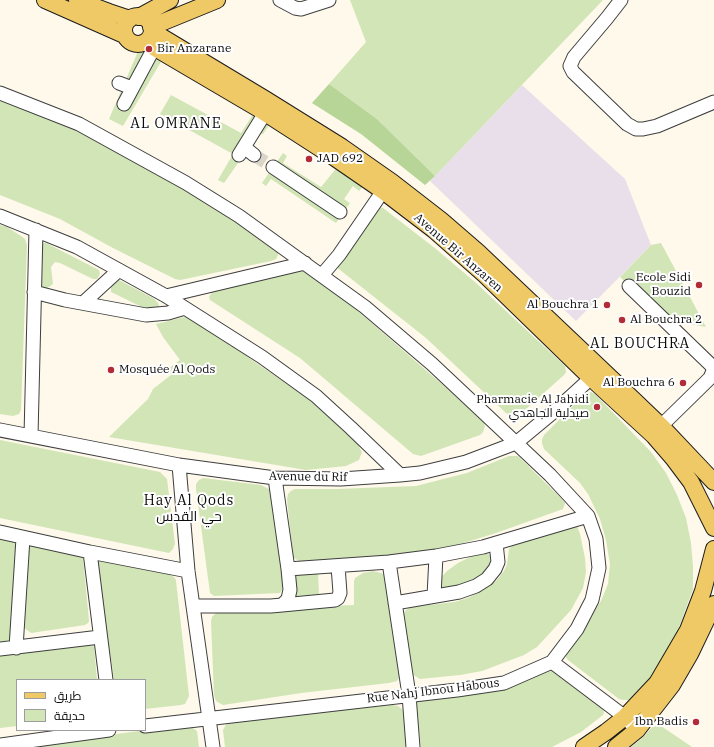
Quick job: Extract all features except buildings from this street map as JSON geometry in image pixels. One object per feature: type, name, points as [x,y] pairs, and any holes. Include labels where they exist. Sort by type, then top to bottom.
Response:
[{"type":"main road","points":[[45,0],[124,35],[131,43],[140,44],[145,31],[170,0]]},
{"type":"main road","name":"Avenue Bir Anzaren","points":[[78,0],[109,12],[177,46],[342,147],[392,182],[441,220],[485,258],[661,426],[714,482]]},
{"type":"main road","points":[[124,35],[124,26],[145,31],[207,2]]},
{"type":"main road","points":[[177,46],[177,28],[187,12]]},
{"type":"main road","name":"Avenue Bir Anzaren","points":[[145,31],[383,191],[434,230],[469,260],[591,378],[654,436],[673,458],[690,482],[714,528]]},
{"type":"main road","points":[[584,747],[625,717],[657,683],[688,630],[703,591],[714,549]]},
{"type":"main road","points":[[616,747],[637,730],[672,685],[693,648],[714,604]]},
{"type":"street","points":[[280,0],[295,8],[301,9],[329,0]]},
{"type":"street","points":[[620,0],[574,57],[570,66],[573,72],[627,124],[636,129],[643,130],[657,126],[714,102]]},
{"type":"street","points":[[124,104],[132,88],[145,31]]},
{"type":"street","points":[[119,83],[132,88]]},
{"type":"street","name":"Rue Nahj Ibnou Habous","points":[[0,93],[79,124],[186,183],[239,216],[365,307],[432,364],[550,475],[588,516],[596,539],[598,568],[592,600],[577,629],[552,662],[504,683],[146,726]]},
{"type":"street","points":[[246,152],[265,113]]},
{"type":"street","points":[[273,167],[340,212]]},
{"type":"street","points":[[322,275],[339,256],[383,191]]},
{"type":"street","points":[[0,216],[77,247],[166,296],[262,357],[316,396],[400,475]]},
{"type":"street","points":[[32,436],[36,230]]},
{"type":"street","points":[[166,296],[305,264]]},
{"type":"street","points":[[83,303],[119,270]]},
{"type":"street","points":[[629,286],[712,366],[713,371],[710,378],[661,426]]},
{"type":"street","points":[[34,292],[146,315],[168,313],[185,308]]},
{"type":"street","name":"Avenue du Rif","points":[[0,430],[179,465],[275,478],[340,479],[400,475],[420,473],[466,462],[516,443],[558,409],[591,378]]},
{"type":"street","points":[[179,465],[188,571],[213,747]]},
{"type":"street","points":[[275,478],[290,590],[288,599],[282,605]]},
{"type":"street","points":[[288,569],[389,562],[436,556],[496,543],[588,516]]},
{"type":"street","points":[[0,532],[90,552],[188,571]]},
{"type":"street","points":[[16,648],[23,538]]},
{"type":"street","points":[[395,603],[459,592],[476,586],[486,579],[495,569],[498,562],[496,543]]},
{"type":"street","points":[[90,552],[106,679]]},
{"type":"street","points":[[434,596],[436,556]]},
{"type":"street","points":[[389,562],[409,695],[413,747]]},
{"type":"street","points":[[194,606],[271,606],[335,600],[338,598],[340,593],[338,566]]},
{"type":"street","points":[[0,649],[100,637]]},
{"type":"street","points":[[552,662],[625,717],[637,730]]},
{"type":"street","points":[[0,745],[27,744],[103,731]]},
{"type":"shaded area","points":[[522,85],[625,179],[651,245],[576,321],[430,181]]},
{"type":"green space","points":[[350,0],[603,0],[435,176],[377,119],[329,84],[366,42]]},
{"type":"green space","points":[[139,49],[162,60],[123,126],[109,119]]},
{"type":"green space","points":[[329,84],[377,119],[435,176],[425,185],[361,134],[312,103]]},
{"type":"green space","points":[[171,95],[241,133],[254,113],[272,121],[263,134],[259,133],[224,183],[218,180],[233,154],[160,114]]},
{"type":"green space","points":[[0,98],[56,122],[80,130],[199,196],[275,247],[278,252],[276,259],[180,280],[175,279],[60,219],[0,195]]},
{"type":"green space","points":[[283,153],[287,156],[283,163],[321,187],[339,165],[365,184],[359,191],[353,186],[344,199],[350,203],[336,223],[271,179],[266,186],[262,183]]},
{"type":"green space","points":[[379,207],[383,208],[436,249],[476,283],[565,366],[566,372],[564,375],[517,417],[510,416],[506,413],[426,338],[335,266]]},
{"type":"green space","points":[[0,225],[7,227],[21,236],[25,239],[27,245],[21,410],[19,414],[13,416],[0,414]]},
{"type":"green space","points":[[43,243],[46,243],[99,270],[100,274],[97,279],[93,279],[55,262],[51,267],[53,284],[46,289],[41,287],[38,284],[39,247]]},
{"type":"green space","points":[[661,243],[706,327],[690,324],[677,327],[620,277],[651,245]]},
{"type":"green space","points":[[307,269],[313,272],[444,386],[484,423],[485,426],[483,432],[480,435],[421,456],[413,454],[300,358],[210,300],[209,297],[212,292]]},
{"type":"green space","points":[[115,280],[119,280],[153,298],[159,306],[157,309],[150,311],[111,292],[111,284]]},
{"type":"green space","points":[[188,314],[307,398],[357,443],[362,452],[359,460],[346,466],[306,470],[109,437],[148,399],[153,389],[171,375],[168,369],[180,360],[163,337],[156,324],[184,317]]},
{"type":"green space","points":[[591,392],[595,394],[651,452],[666,473],[686,518],[691,543],[693,589],[678,630],[652,676],[629,700],[619,699],[568,660],[565,656],[565,653],[601,601],[608,584],[610,564],[606,540],[600,519],[588,494],[580,483],[544,449],[542,439],[544,435],[583,396]]},
{"type":"green space","points":[[0,440],[160,472],[167,479],[175,544],[173,549],[169,553],[0,518]]},
{"type":"green space","points":[[509,456],[518,456],[561,498],[565,503],[563,509],[496,533],[444,549],[389,557],[300,562],[293,557],[287,499],[288,494],[295,489],[416,486],[467,473]]},
{"type":"green space","points":[[203,478],[261,485],[271,490],[283,585],[280,593],[214,596],[210,593],[196,489],[196,484]]},
{"type":"green space","points":[[571,525],[577,526],[585,558],[586,572],[583,588],[571,610],[537,647],[524,655],[482,671],[420,679],[412,674],[402,620],[406,610],[411,607],[455,602],[470,597],[496,581],[504,571],[507,564],[509,549],[512,546]]},
{"type":"green space","points":[[0,537],[17,542],[13,637],[10,640],[0,642]]},
{"type":"green space","points":[[31,545],[81,556],[83,558],[88,623],[85,625],[31,633],[23,627],[28,547]]},
{"type":"green space","points":[[476,554],[489,554],[491,557],[489,567],[483,573],[470,582],[444,590],[441,588],[439,580],[447,571],[458,563]]},
{"type":"green space","points":[[98,560],[164,570],[175,578],[189,696],[185,704],[146,709],[146,679],[114,679],[97,562]]},
{"type":"green space","points":[[373,571],[385,575],[401,675],[397,681],[301,693],[223,705],[216,701],[214,695],[211,621],[212,617],[216,613],[223,610],[354,605],[355,578],[363,573]]},
{"type":"green space","points":[[318,572],[319,595],[296,596],[294,573]]},
{"type":"green space","points":[[90,644],[94,647],[97,679],[16,679],[16,726],[0,728],[0,655]]},
{"type":"green space","points":[[549,669],[603,708],[603,715],[581,732],[552,747],[421,747],[416,704],[417,701]]},
{"type":"green space","points":[[392,705],[398,706],[404,711],[408,747],[225,747],[223,730],[227,723]]},
{"type":"green space","points":[[657,722],[664,728],[692,747],[631,747]]},
{"type":"green space","points":[[183,725],[190,726],[197,731],[199,747],[37,747],[43,744]]},
{"type":"tunnel","points":[[254,155],[273,167]]},
{"type":"place","name":"Bir Anzarane","points":[[149,49]]},
{"type":"place","name":"JAD 692","points":[[309,159]]},
{"type":"place","name":"Ecole Sidi Bouzid","points":[[699,285]]},
{"type":"place","name":"Al Bouchra 1","points":[[607,305]]},
{"type":"place","name":"Al Bouchra 2","points":[[622,320]]},
{"type":"place","name":"Mosquée Al Qods","points":[[111,370]]},
{"type":"place","name":"Al Bouchra 6","points":[[683,383]]},
{"type":"place","name":"Pharmacie Al Jahidi صيدلية الجاهدي","points":[[597,407]]},
{"type":"place","name":"Ibn Badis","points":[[696,722]]},
{"type":"district","name":"AL OMRANE","points":[[176,124]]},
{"type":"district","name":"AL BOUCHRA","points":[[640,344]]},
{"type":"district","name":"Hay Al Qods حي القدس","points":[[189,510]]}]
